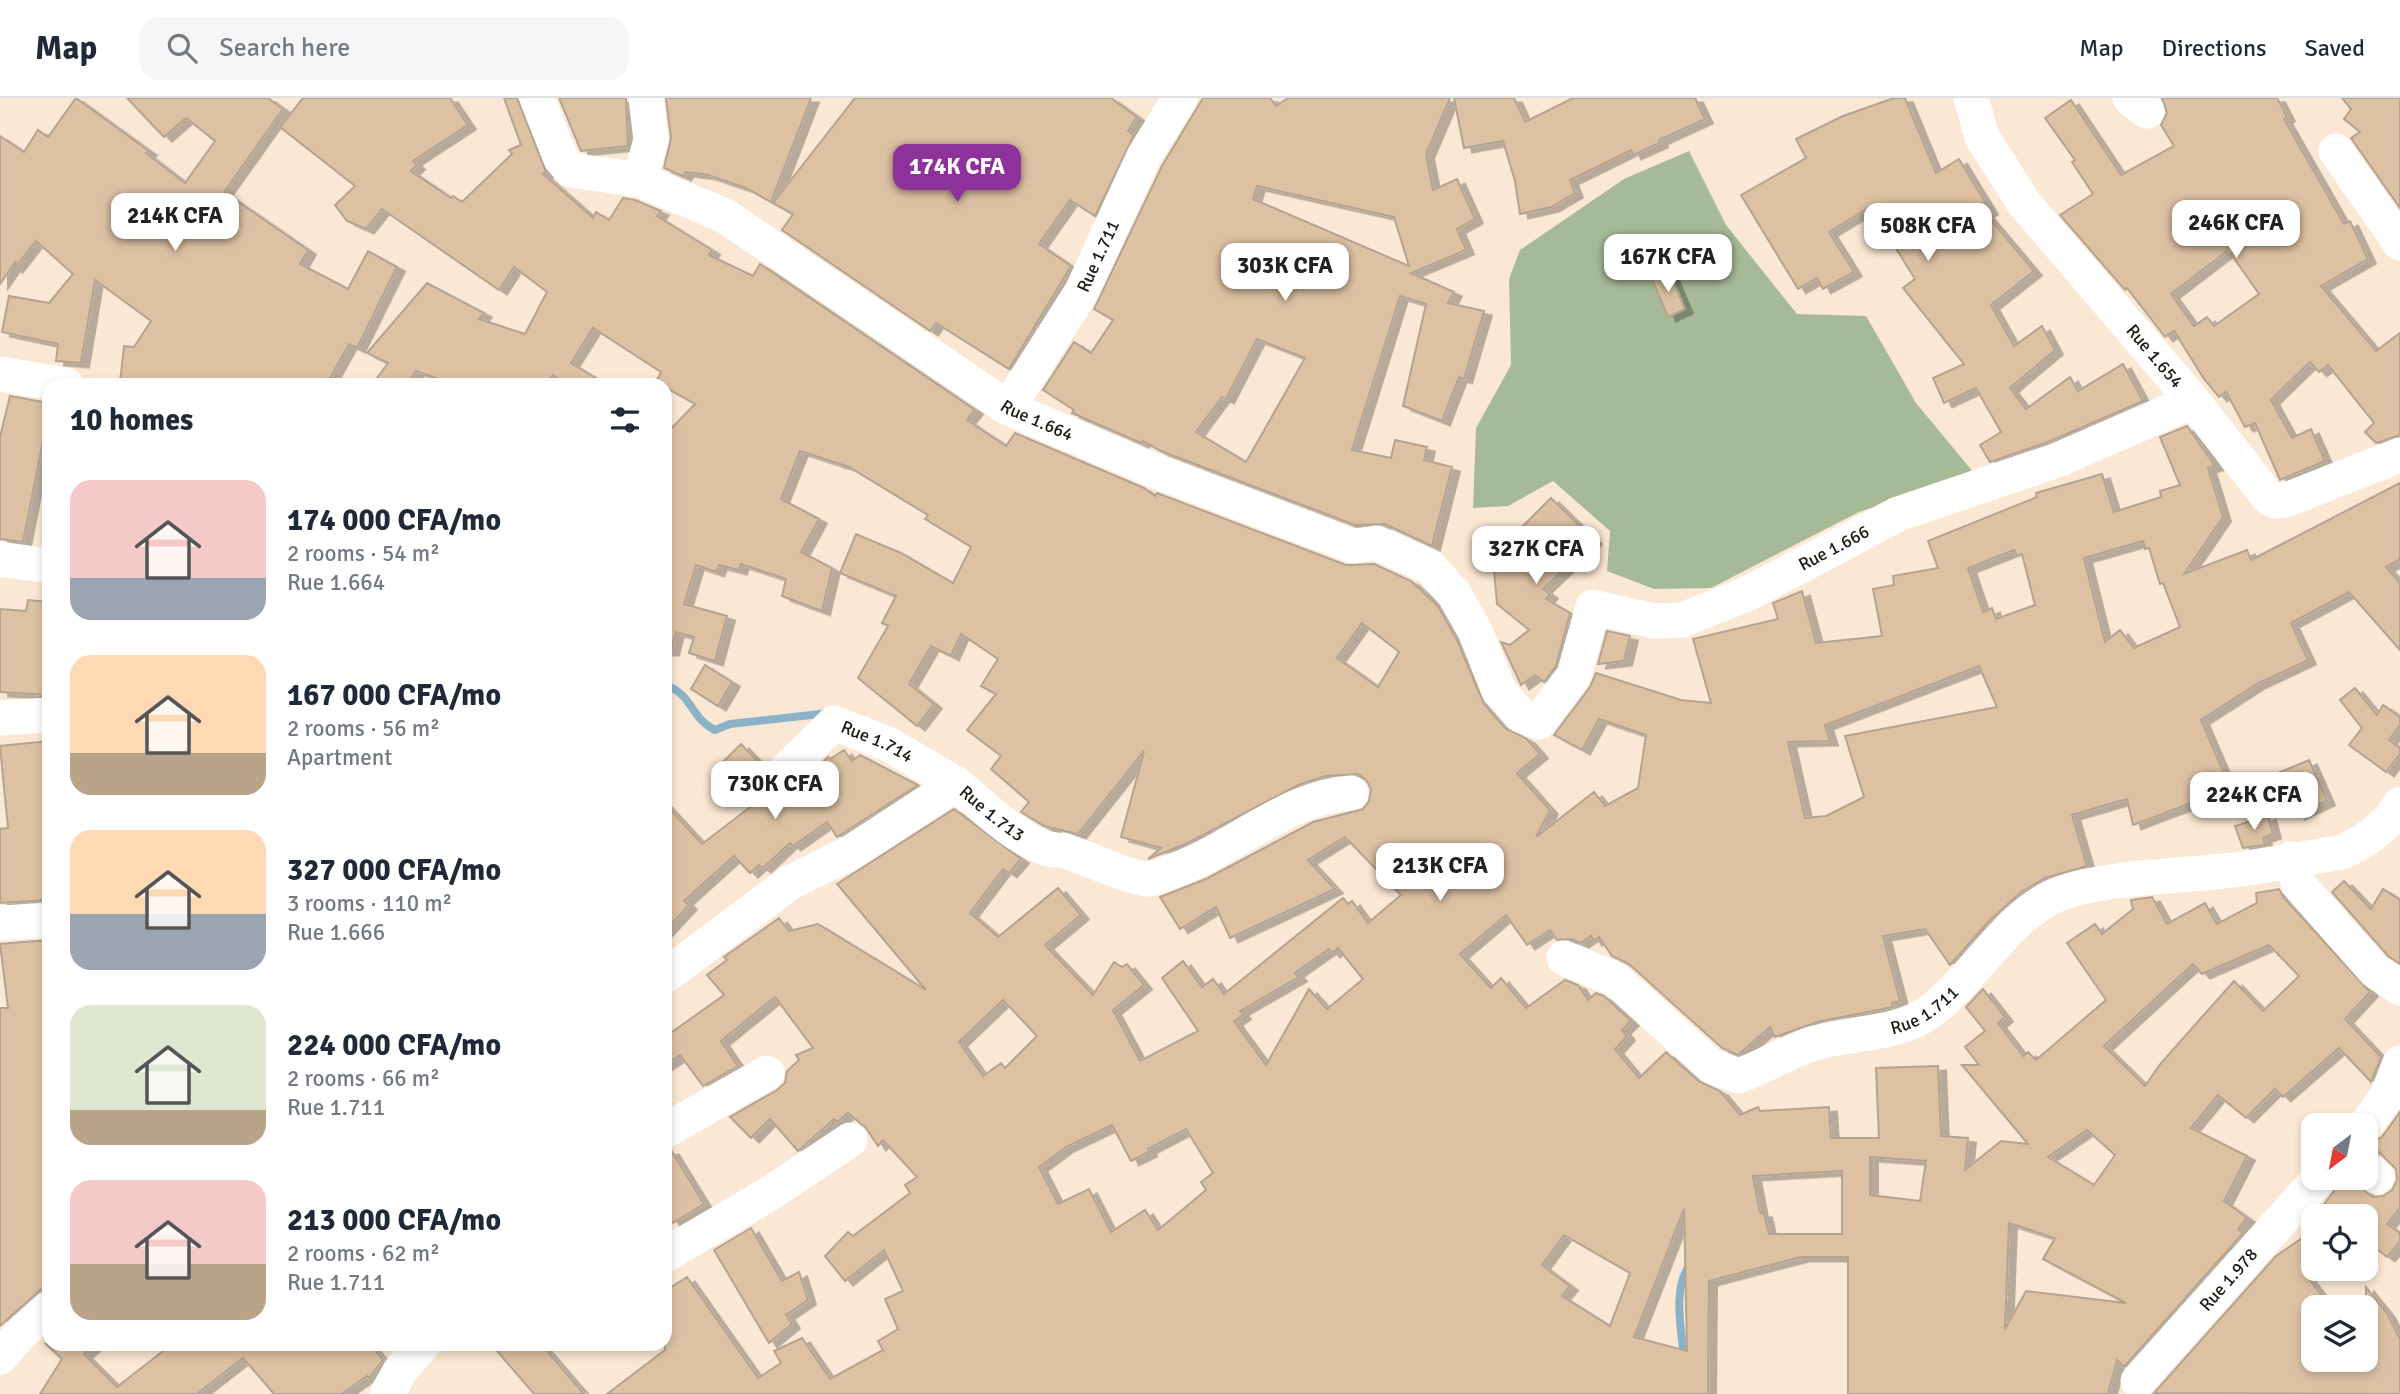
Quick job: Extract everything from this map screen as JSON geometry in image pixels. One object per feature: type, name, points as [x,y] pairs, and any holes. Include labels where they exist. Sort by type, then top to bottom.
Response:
[{"type":"street","name":"Rue 1.664","points":[[537,98],[561,159],[571,170],[640,180],[725,216],[1008,408],[1153,470],[1353,546],[1377,543],[1430,568],[1459,603],[1486,655],[1499,691],[1520,715],[1539,722]]},
{"type":"street","points":[[640,180],[651,140],[646,98]]},
{"type":"street","name":"Rue 1.711","points":[[1008,408],[1082,291],[1144,156],[1180,98]]},
{"type":"street","name":"Rue 1.654","points":[[1980,100],[1982,137],[2024,203],[2193,401],[2268,497],[2275,501],[2286,500],[2399,458]]},
{"type":"street","points":[[2336,151],[2400,243]]},
{"type":"street","points":[[0,374],[42,381]]},
{"type":"street","name":"Rue 1.666","points":[[1539,722],[1574,675],[1592,607],[1654,621],[1682,620],[1747,594],[1898,514],[2055,461],[2193,401]]},
{"type":"street","points":[[0,559],[42,565]]},
{"type":"street","points":[[0,718],[42,715]]},
{"type":"street","name":"Rue 1.714","points":[[774,782],[834,723],[888,744],[956,783]]},
{"type":"street","name":"Rue 1.713","points":[[672,971],[791,882],[850,853],[956,783],[1006,826],[1051,852],[1063,850],[1147,880],[1197,862],[1266,822],[1326,794],[1351,793]]},
{"type":"street","name":"Rue 1.711","points":[[1564,958],[1615,979],[1711,1066],[1738,1076],[1806,1046],[1844,1036],[1887,1030],[1915,1021],[1937,1006],[2027,913],[2052,897],[2077,888],[2228,871],[2295,870],[2355,846],[2382,827],[2400,804]]},
{"type":"street","points":[[2295,870],[2375,971],[2400,988]]},
{"type":"street","points":[[0,923],[42,920]]},
{"type":"street","points":[[2375,1113],[2387,1096],[2400,1063]]},
{"type":"street","points":[[672,1126],[767,1073]]},
{"type":"street","points":[[672,1251],[769,1194],[850,1140]]},
{"type":"street","name":"Rue 1.978","points":[[2138,1381],[2308,1190]]},
{"type":"street","points":[[0,1357],[42,1314]]},
{"type":"street","points":[[387,1394],[400,1371],[417,1351]]},
{"type":"green space","points":[[1689,151],[1726,225],[1797,314],[1866,316],[1916,403],[1974,473],[1859,512],[1711,588],[1654,589],[1607,571],[1610,531],[1553,481],[1508,506],[1473,508],[1476,428],[1511,365],[1509,279],[1520,250],[1624,179]]},
{"type":"building","points":[[76,98],[149,151],[146,153],[185,183],[215,141],[186,118],[164,137],[127,98],[268,98],[283,109],[224,192],[308,250],[300,264],[348,289],[368,251],[397,267],[357,348],[349,344],[330,378],[120,378],[124,346],[134,347],[151,321],[95,280],[81,363],[56,361],[58,344],[2,332],[9,296],[49,303],[73,274],[36,241],[14,269],[16,261],[0,284],[0,136],[24,152],[38,130],[48,137]]},
{"type":"building","points":[[303,98],[450,98],[468,125],[413,161],[417,165],[411,171],[451,198],[453,196],[462,202],[512,154],[509,150],[521,145],[504,98],[517,98],[546,172],[543,174],[593,218],[596,212],[609,220],[623,198],[635,200],[661,211],[657,216],[712,250],[709,255],[753,276],[760,264],[975,410],[967,420],[1006,446],[1015,433],[1144,488],[1155,496],[1157,493],[1346,565],[1374,564],[1411,581],[1438,606],[1457,640],[1484,704],[1505,728],[1527,739],[1540,754],[1517,773],[1550,810],[1536,837],[1594,792],[1605,806],[1638,788],[1646,735],[1599,719],[1582,750],[1554,735],[1590,687],[1596,673],[1681,700],[1711,703],[1693,639],[1778,619],[1773,603],[1802,591],[1816,643],[1882,636],[1873,589],[1894,585],[1893,576],[1938,568],[1928,541],[2037,497],[2036,493],[2102,474],[2114,512],[2161,497],[2160,491],[2180,485],[2160,437],[2187,426],[2215,466],[2208,468],[2223,517],[2184,574],[2247,550],[2251,560],[2400,483],[2400,559],[2386,567],[2400,583],[2400,650],[2349,592],[2291,623],[2308,660],[2257,684],[2201,720],[2226,778],[2222,780],[2226,790],[2133,825],[2127,799],[2072,815],[2087,866],[2045,878],[2021,892],[1988,922],[1950,965],[1925,929],[1883,936],[1900,1001],[1892,1003],[1893,1007],[1817,1022],[1775,1037],[1770,1027],[1738,1055],[1722,1048],[1629,964],[1612,956],[1599,937],[1594,941],[1591,936],[1581,943],[1571,939],[1557,940],[1550,930],[1527,945],[1506,915],[1460,954],[1491,988],[1501,978],[1526,1008],[1565,980],[1578,985],[1588,1000],[1596,993],[1604,996],[1631,1021],[1622,1030],[1627,1036],[1615,1049],[1639,1078],[1666,1052],[1698,1081],[1720,1091],[1740,1115],[1758,1107],[1760,1111],[1829,1107],[1831,1138],[1879,1138],[1876,1068],[1938,1066],[1941,1136],[1968,1138],[1965,1170],[2001,1141],[2028,1144],[1962,1065],[1979,1065],[1965,1047],[1985,1031],[1966,1007],[1983,989],[2005,1017],[1998,1023],[2023,1056],[2028,1052],[2036,1060],[2106,1000],[2067,943],[2095,924],[2102,934],[2133,909],[2131,900],[2152,897],[2167,924],[2205,903],[2217,924],[2257,903],[2256,893],[2279,889],[2284,898],[2370,992],[2345,1019],[2381,1057],[2371,1082],[2339,1048],[2283,1097],[2275,1089],[2246,1118],[2218,1095],[2191,1128],[2247,1156],[2224,1201],[2247,1218],[2238,1229],[2243,1233],[2124,1367],[2117,1360],[2108,1394],[1848,1394],[1848,1257],[1801,1257],[1709,1281],[1708,1394],[607,1394],[664,1351],[672,1351],[672,1287],[687,1277],[758,1378],[781,1363],[774,1351],[802,1338],[830,1379],[883,1350],[878,1341],[898,1329],[885,1299],[903,1291],[884,1250],[845,1281],[825,1256],[848,1232],[853,1236],[910,1193],[905,1185],[917,1177],[883,1140],[878,1146],[866,1128],[848,1113],[837,1122],[834,1119],[798,1151],[770,1119],[751,1138],[730,1117],[777,1090],[785,1083],[787,1071],[799,1060],[796,1055],[813,1048],[775,997],[721,1041],[738,1066],[703,1086],[680,1055],[672,1060],[672,1032],[724,995],[707,975],[727,960],[724,957],[779,918],[789,931],[818,924],[926,990],[837,884],[954,809],[1021,859],[1009,873],[1003,869],[970,913],[998,937],[1058,888],[1081,915],[1045,945],[1093,995],[1114,962],[1122,967],[1127,964],[1144,985],[1113,1010],[1140,1061],[1198,1031],[1162,978],[1183,961],[1202,987],[1213,979],[1224,994],[1343,898],[1348,904],[1352,901],[1368,923],[1401,895],[1345,837],[1308,860],[1335,889],[1230,938],[1216,907],[1180,929],[1160,897],[1206,879],[1313,822],[1363,809],[1369,801],[1371,789],[1366,780],[1358,774],[1325,776],[1298,785],[1188,843],[1148,859],[1161,848],[1121,837],[1144,751],[1078,834],[1044,826],[1021,812],[1029,802],[991,769],[1001,756],[967,730],[996,694],[981,686],[998,659],[961,634],[951,656],[931,646],[909,684],[934,704],[917,726],[858,678],[888,626],[882,623],[896,596],[840,573],[856,534],[901,553],[953,583],[971,547],[925,519],[928,515],[849,467],[800,451],[781,499],[819,519],[801,552],[832,568],[822,611],[782,596],[786,579],[741,564],[739,570],[719,565],[716,572],[696,565],[684,604],[727,616],[715,661],[689,653],[694,637],[676,632],[672,647],[672,428],[695,404],[672,391],[672,378],[658,378],[661,372],[593,328],[571,363],[596,378],[558,378],[553,375],[551,378],[436,378],[416,371],[411,378],[377,378],[388,363],[367,353],[427,283],[484,313],[479,319],[525,334],[547,292],[514,267],[499,290],[382,209],[366,229],[347,221],[335,205],[355,186],[280,127]],"holes":[[[2143,541],[2145,549],[2149,548],[2160,584],[2163,583],[2180,627],[2134,648],[2120,630],[2105,642],[2084,558]],[[2014,550],[2017,556],[2022,554],[2035,605],[1996,619],[1992,608],[1983,612],[1968,568]],[[1362,623],[1399,652],[1378,687],[1337,658]],[[1979,666],[1997,707],[1845,736],[1864,797],[1826,816],[1805,818],[1788,742],[1830,741],[1825,725]],[[2269,945],[2299,976],[2263,1011],[2234,981],[2161,1063],[2145,1086],[2104,1046],[2193,964],[2202,974]],[[1338,948],[1363,979],[1327,1009],[1309,989],[1266,1065],[1234,1021],[1243,1015],[1240,1011],[1299,977],[1295,973],[1329,949],[1332,953]],[[1003,1000],[1037,1036],[1005,1068],[1001,1063],[983,1076],[959,1042]],[[1112,1125],[1131,1161],[1186,1129],[1213,1173],[1201,1182],[1206,1190],[1158,1230],[1145,1210],[1111,1232],[1089,1189],[1058,1204],[1039,1167],[1066,1147]],[[2087,1130],[2115,1155],[2094,1185],[2048,1157]],[[1870,1157],[1926,1161],[1920,1201],[1870,1195]],[[1842,1171],[1842,1234],[1769,1234],[1764,1213],[1760,1213],[1753,1176]],[[1684,1209],[1687,1351],[1634,1337]],[[2009,1223],[2055,1238],[2043,1259],[2126,1303],[2026,1291],[2005,1329]],[[1564,1235],[1630,1273],[1610,1326],[1562,1296],[1570,1286],[1542,1265]]]},
{"type":"building","points":[[559,98],[626,98],[628,146],[581,151]]},
{"type":"building","points":[[666,98],[811,98],[771,202],[746,188],[708,175],[686,172],[683,176],[664,168],[671,138]]},
{"type":"building","points":[[855,98],[1111,98],[1137,117],[1128,131],[1134,135],[1095,216],[1070,200],[1039,244],[1071,266],[1009,369],[936,323],[930,331],[782,230],[793,214],[773,203]]},
{"type":"building","points":[[1203,98],[1270,98],[1276,106],[1288,98],[1450,98],[1426,154],[1433,190],[1457,179],[1475,219],[1457,229],[1466,250],[1411,273],[1454,292],[1448,303],[1484,311],[1464,379],[1459,377],[1442,421],[1403,406],[1426,304],[1400,296],[1352,450],[1391,458],[1395,440],[1427,447],[1424,460],[1452,467],[1432,546],[1385,524],[1355,525],[1161,451],[1143,441],[1141,443],[1072,413],[1074,410],[1043,390],[1074,342],[1091,353],[1113,320],[1094,309],[1162,166]],"holes":[[[1257,186],[1394,217],[1409,266],[1253,199]],[[1257,339],[1305,358],[1246,462],[1196,432],[1222,397],[1226,399]]]},
{"type":"building","points":[[1454,98],[1514,98],[1525,122],[1573,98],[1695,98],[1705,119],[1659,140],[1660,143],[1633,155],[1631,150],[1570,180],[1575,193],[1551,207],[1520,214],[1515,181],[1503,141],[1464,148]]},
{"type":"building","points":[[1894,98],[1905,98],[1936,173],[1959,159],[1990,210],[1985,213],[2034,271],[1991,305],[2014,346],[2042,326],[2055,350],[2010,388],[2026,409],[2070,377],[2078,391],[2123,364],[2143,401],[2048,442],[1990,462],[1980,445],[2001,432],[1976,388],[1944,403],[1933,378],[1964,364],[1903,288],[1915,279],[1870,207],[1829,232],[1854,272],[1823,289],[1817,278],[1798,289],[1741,195],[1806,158],[1796,139],[1843,116]]},
{"type":"building","points":[[2162,98],[2277,98],[2287,117],[2284,119],[2344,224],[2350,221],[2368,259],[2321,286],[2376,351],[2400,333],[2400,435],[2376,443],[2365,432],[2374,423],[2328,365],[2319,372],[2310,362],[2271,400],[2292,438],[2311,429],[2325,461],[2280,480],[2255,423],[2245,427],[2226,392],[2219,397],[2204,379],[2174,331],[2165,337],[2127,288],[2125,290],[2060,215],[2093,194],[2072,162],[2075,160],[2045,118],[2071,100],[2121,175],[2174,146],[2161,125],[2167,113]],"holes":[[[2226,252],[2231,254],[2259,294],[2214,326],[2207,317],[2194,326],[2171,294]]]},
{"type":"building","points":[[2342,98],[2400,98],[2400,208],[2351,138],[2360,132],[2344,119],[2351,109]]},
{"type":"building","points":[[1669,271],[1685,309],[1668,317],[1652,279]]},
{"type":"building","points":[[10,396],[42,402],[42,446],[23,542],[0,539],[0,437]]},
{"type":"building","points":[[1551,498],[1594,540],[1543,589],[1550,594],[1546,599],[1570,613],[1556,666],[1544,682],[1535,675],[1521,685],[1501,642],[1510,645],[1529,630],[1497,604],[1491,537],[1514,535]]},
{"type":"building","points":[[28,600],[42,601],[42,695],[0,692],[0,609],[26,611]]},
{"type":"building","points":[[1607,631],[1630,636],[1624,661],[1598,664]]},
{"type":"building","points":[[705,665],[732,682],[718,706],[691,689]]},
{"type":"building","points":[[2355,688],[2377,715],[2383,705],[2400,717],[2400,725],[2389,740],[2400,748],[2400,754],[2386,772],[2349,745],[2362,728],[2340,700]]},
{"type":"building","points":[[42,742],[42,900],[0,903],[0,829],[8,828],[0,746]]},
{"type":"building","points":[[741,744],[762,766],[755,776],[754,786],[760,797],[769,801],[788,797],[828,757],[830,759],[844,750],[852,761],[860,755],[918,785],[837,837],[827,822],[793,846],[790,843],[763,868],[759,865],[750,873],[734,856],[684,901],[689,905],[672,923],[672,812],[702,844],[758,801],[721,764]]},
{"type":"building","points":[[2309,760],[2327,801],[2297,815],[2278,773]]},
{"type":"building","points":[[2268,815],[2273,834],[2263,838],[2265,845],[2243,848],[2235,826]]},
{"type":"building","points":[[2344,881],[2371,909],[2383,889],[2400,900],[2400,964],[2388,956],[2332,892]]},
{"type":"building","points":[[42,940],[42,1288],[0,1326],[0,1008],[8,1008],[0,944]]},
{"type":"building","points":[[2400,1112],[2400,1208],[2387,1224],[2400,1233],[2400,1242],[2387,1257],[2378,1250],[2378,1204],[2324,1204],[2334,1190],[2364,1190],[2373,1197],[2383,1196],[2392,1190],[2397,1180],[2396,1169],[2378,1152],[2378,1139]]},
{"type":"building","points":[[672,1152],[704,1204],[672,1221]]},
{"type":"building","points":[[751,1228],[782,1281],[799,1272],[808,1300],[786,1315],[792,1324],[769,1343],[714,1250]]},
{"type":"building","points":[[2301,1239],[2301,1281],[2311,1281],[2321,1295],[2301,1295],[2301,1372],[2378,1372],[2378,1302],[2400,1339],[2400,1394],[2154,1393],[2276,1256]]},
{"type":"building","points":[[53,1351],[87,1351],[84,1354],[117,1387],[163,1351],[376,1351],[383,1360],[369,1378],[367,1376],[342,1394],[274,1394],[243,1358],[197,1394],[40,1394],[62,1359]]},
{"type":"building","points":[[497,1351],[547,1351],[584,1394],[534,1394]]},
{"type":"waterway","points":[[672,688],[715,730],[730,724],[829,713]]},
{"type":"waterway","points":[[1684,1360],[1679,1299],[1689,1266]]}]
